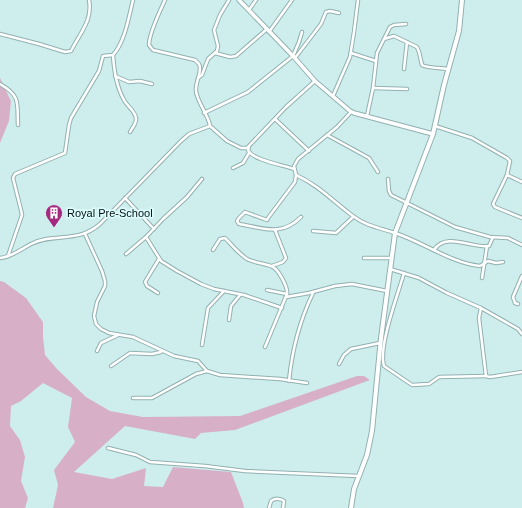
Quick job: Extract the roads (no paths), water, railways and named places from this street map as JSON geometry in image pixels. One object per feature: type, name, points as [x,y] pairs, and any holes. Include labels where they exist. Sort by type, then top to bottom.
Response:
[{"type":"main road","points":[[351,508],[352,493],[367,455],[372,430],[380,343],[395,233],[433,134],[458,31],[462,0]]},
{"type":"street","points":[[0,34],[69,52],[89,19],[89,0]]},
{"type":"street","points":[[130,132],[136,118],[118,89],[113,55],[117,50],[125,30],[133,0]]},
{"type":"street","points":[[165,0],[149,40],[149,45],[151,49],[156,51],[197,61],[201,68],[197,78],[196,94],[210,126],[227,141],[244,148],[249,147],[275,119],[315,81]]},
{"type":"street","points":[[197,78],[202,75],[208,59],[215,53],[218,46],[214,30],[220,15],[229,0]]},
{"type":"street","points":[[239,0],[315,81],[351,112],[433,134]]},
{"type":"street","points":[[249,10],[256,0]]},
{"type":"street","points":[[215,53],[230,57],[236,56],[268,30],[292,0]]},
{"type":"street","points":[[333,96],[351,53],[358,0]]},
{"type":"street","points":[[204,113],[248,92],[294,57],[321,24],[326,12],[330,11],[339,13]]},
{"type":"street","points":[[367,117],[373,88],[377,53],[391,26],[406,24]]},
{"type":"street","points":[[294,57],[302,32]]},
{"type":"street","points":[[383,39],[394,36],[418,49],[423,66],[449,69]]},
{"type":"street","points":[[404,69],[407,42]]},
{"type":"street","points":[[351,53],[376,61]]},
{"type":"street","points":[[8,256],[22,215],[13,178],[15,174],[65,153],[71,118],[99,71],[103,56],[113,55]]},
{"type":"street","points":[[115,76],[129,82],[140,81],[152,84]]},
{"type":"street","points":[[0,84],[12,91],[16,99],[18,125]]},
{"type":"street","points":[[373,88],[407,89]]},
{"type":"street","points":[[301,217],[292,225],[282,230],[239,224],[237,221],[245,212],[267,220],[295,182],[296,175],[294,166],[298,159],[309,151],[351,112]]},
{"type":"street","points":[[275,119],[309,151]]},
{"type":"street","points":[[0,258],[8,256],[45,239],[85,234],[100,224],[181,140],[189,134],[210,126]]},
{"type":"street","points":[[435,126],[472,138],[510,161],[507,175],[493,204],[495,207],[522,218]]},
{"type":"street","points":[[327,135],[369,158],[378,172]]},
{"type":"street","points":[[233,168],[244,162],[249,153],[249,147]]},
{"type":"street","points":[[249,153],[276,164],[294,169]]},
{"type":"street","points":[[296,175],[328,195],[353,216],[372,227],[395,233],[465,263],[480,266],[488,261],[496,263],[502,262]]},
{"type":"street","points":[[507,175],[522,182]]},
{"type":"street","points":[[126,254],[146,237],[187,197],[202,179]]},
{"type":"street","points":[[388,179],[390,193],[406,202],[475,234],[508,238],[522,245]]},
{"type":"street","points":[[125,198],[154,229]]},
{"type":"street","points":[[313,231],[336,233],[353,216]]},
{"type":"street","points":[[213,250],[220,239],[225,238],[236,251],[249,260],[272,266],[283,262],[286,258],[275,230]]},
{"type":"street","points":[[85,234],[102,270],[105,281],[105,286],[94,312],[94,321],[100,329],[109,333],[141,340],[162,352],[174,356],[198,361],[207,371],[220,375],[280,379],[307,383]]},
{"type":"street","points":[[146,237],[158,257],[177,271],[201,284],[210,288],[241,294],[282,308]]},
{"type":"street","points":[[434,250],[439,244],[446,242],[466,243],[481,247],[487,246],[491,245],[493,237]]},
{"type":"street","points":[[482,278],[487,246]]},
{"type":"street","points":[[158,257],[145,282],[147,286],[158,293]]},
{"type":"street","points":[[364,258],[391,258]]},
{"type":"street","points":[[265,347],[287,296],[287,289],[284,281],[272,266]]},
{"type":"street","points":[[390,269],[419,278],[447,293],[481,308],[518,329],[522,334]]},
{"type":"street","points":[[404,273],[385,341],[384,366],[412,385],[429,384],[439,377],[490,377],[522,372]]},
{"type":"street","points":[[518,304],[515,303],[513,297],[522,278]]},
{"type":"street","points":[[267,290],[287,296],[352,284],[387,291]]},
{"type":"street","points":[[202,345],[208,308],[225,291]]},
{"type":"street","points":[[288,381],[292,356],[306,309],[314,292]]},
{"type":"street","points":[[229,320],[231,306],[241,294]]},
{"type":"street","points":[[481,308],[479,318],[486,376]]},
{"type":"street","points":[[98,351],[101,343],[119,334]]},
{"type":"street","points":[[340,364],[344,355],[351,349],[380,343]]},
{"type":"street","points":[[111,366],[130,353],[152,354],[162,352]]},
{"type":"street","points":[[133,398],[152,398],[196,374],[207,371]]},
{"type":"street","points":[[108,448],[136,455],[150,462],[205,466],[245,471],[358,476]]},
{"type":"street","points":[[269,508],[271,501],[275,499],[281,499],[284,501],[283,508]]},
{"type":"place","name":"Royal Pre-School","points":[[54,228]]}]
